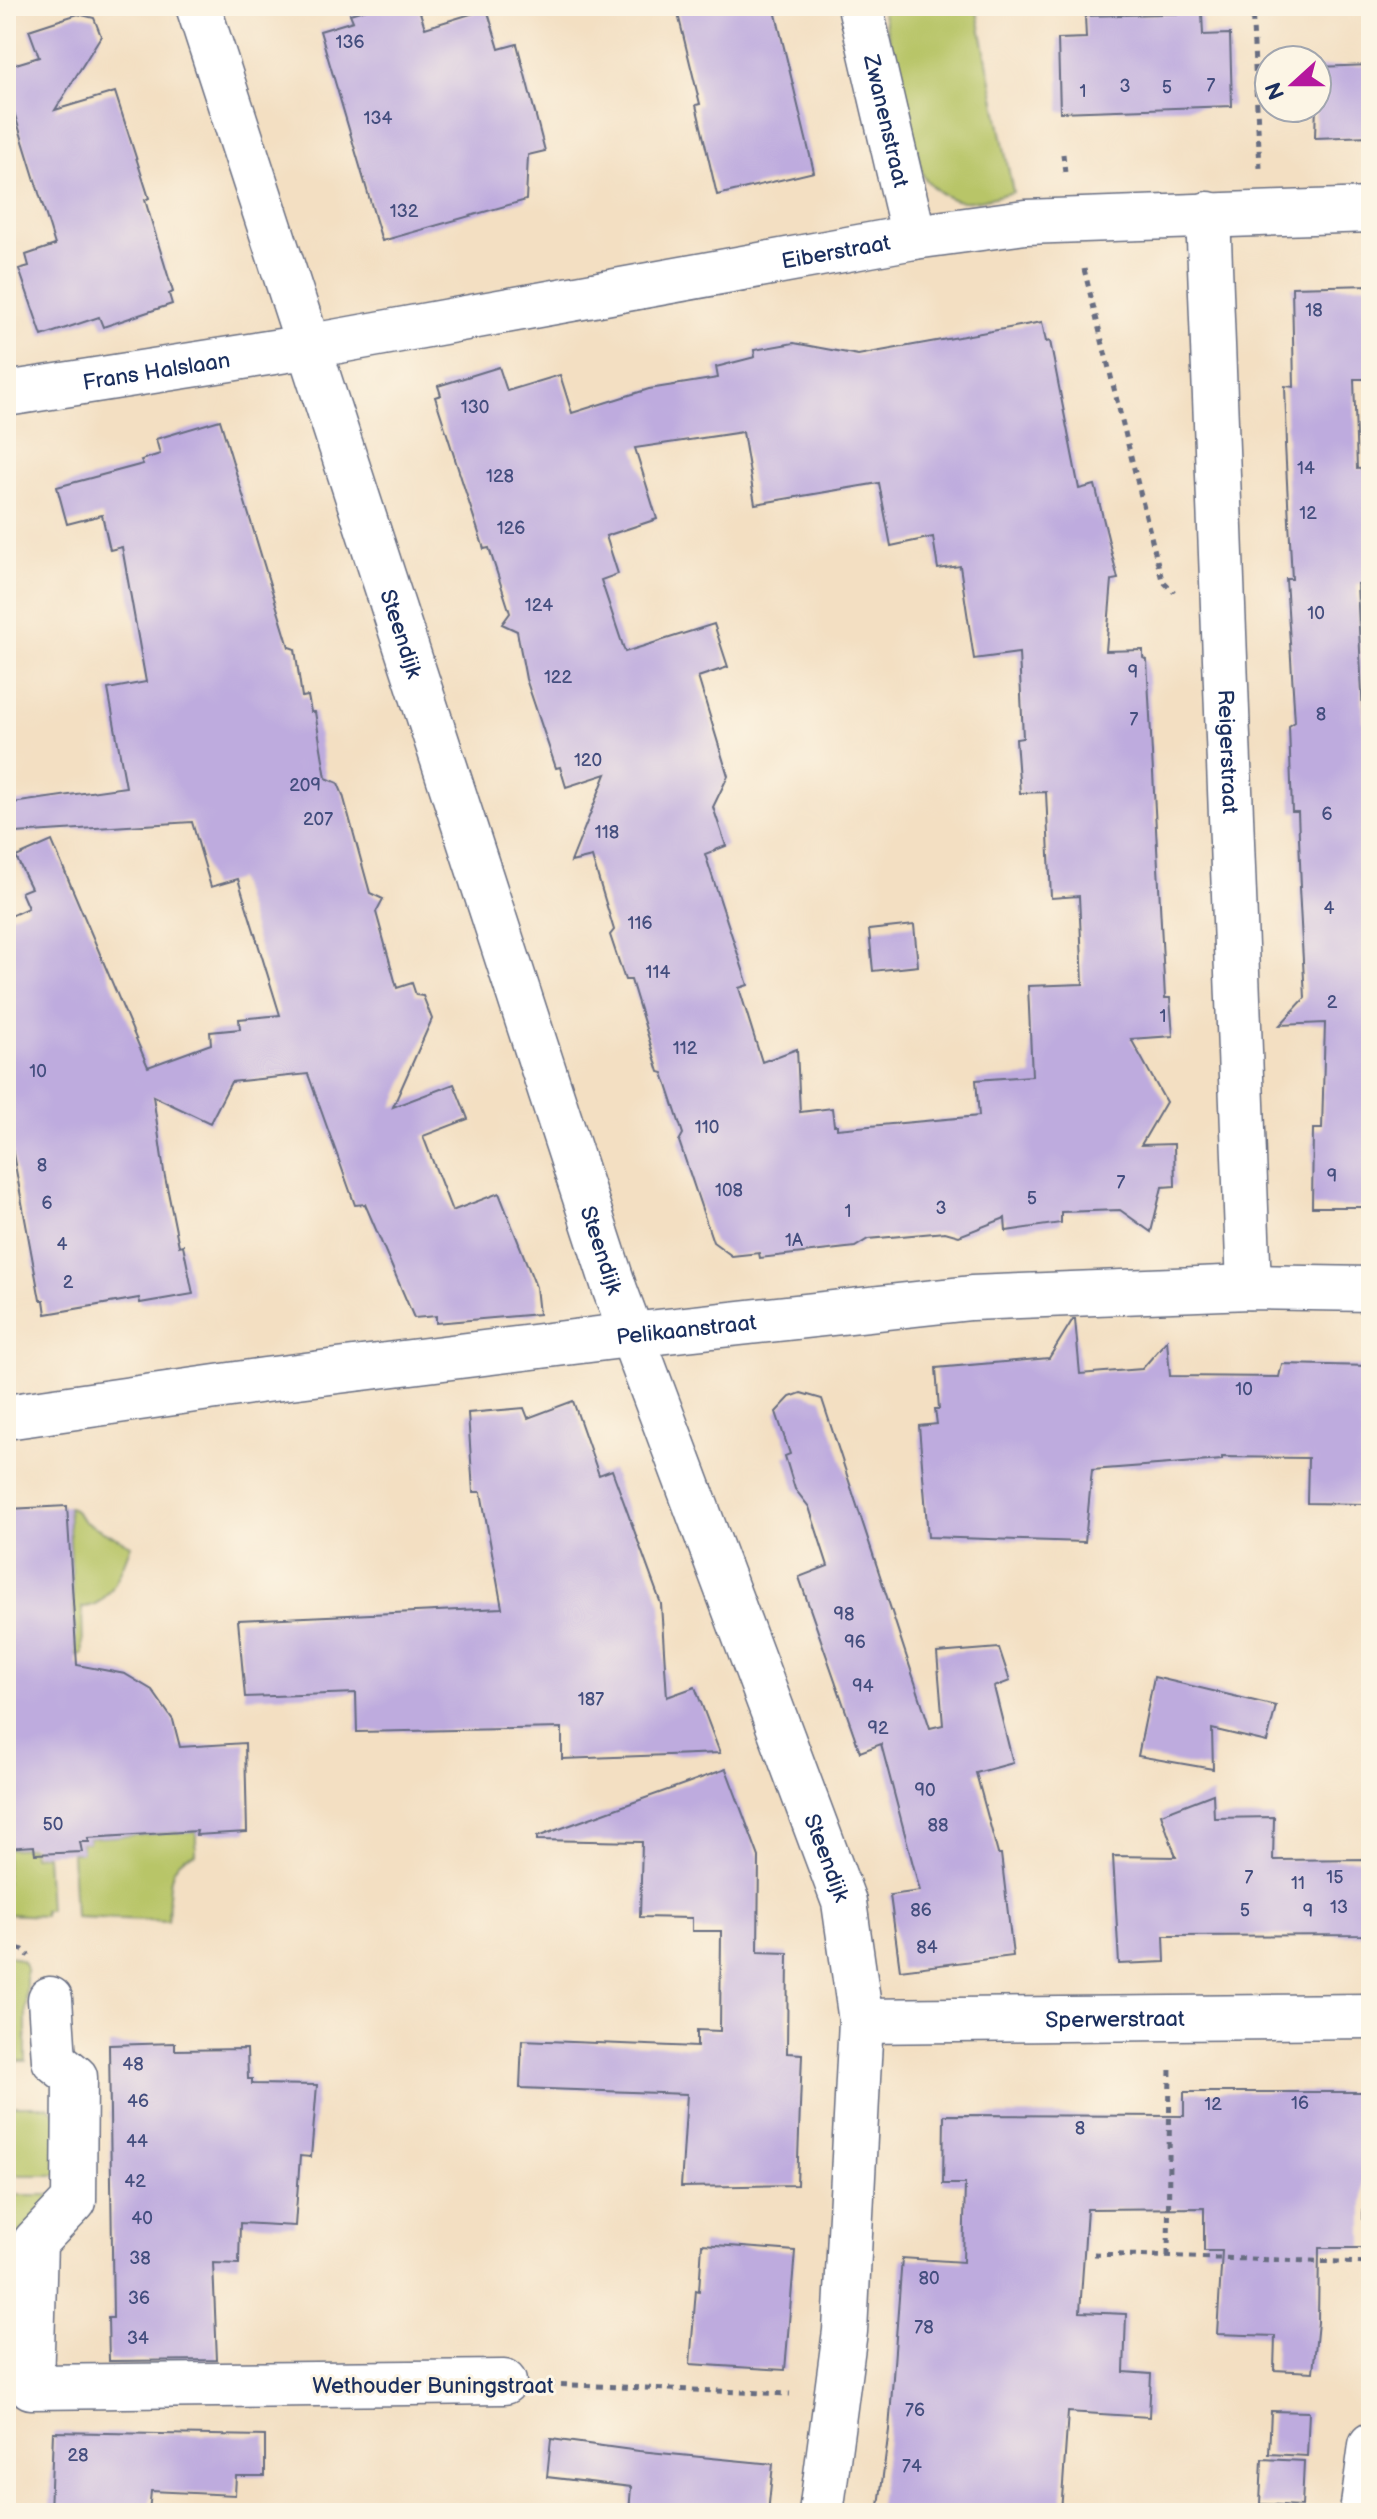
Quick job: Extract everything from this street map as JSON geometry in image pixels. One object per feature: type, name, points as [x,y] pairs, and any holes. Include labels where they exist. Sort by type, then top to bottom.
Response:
[{"type":"street","name":"Steendijk","points":[[198,6],[306,347],[630,1335],[844,1902],[861,2021],[845,2331],[821,2513]]},
{"type":"street","name":"Zwanenstraat","points":[[860,6],[914,237]]},
{"type":"street","name":"Eiberstraat","points":[[306,347],[914,237],[1025,222],[1371,210]]},
{"type":"street","name":"Reigerstraat","points":[[1208,214],[1249,1287]]},
{"type":"street","name":"Frans Halslaan","points":[[6,394],[306,347]]},
{"type":"street","name":"Pelikaanstraat","points":[[6,1417],[265,1380],[630,1335],[971,1298],[1249,1287],[1371,1289]]},
{"type":"street","name":"Wethouder Buningstraat","points":[[50,1999],[54,2060],[75,2077],[74,2201],[35,2242],[18,2387],[504,2382]]},
{"type":"street","name":"Sperwerstraat","points":[[861,2021],[1371,2016]]},
{"type":"street","points":[[1362,2513],[1371,2445]]},
{"type":"path","points":[[1252,6],[1262,213]]},
{"type":"path","points":[[1063,154],[1072,219],[1162,580],[1188,605],[1223,607]]},
{"type":"path","points":[[1168,2256],[1170,2018]]},
{"type":"path","points":[[1094,2254],[1371,2263]]},
{"type":"path","name":"Wethouder Buningstraat","points":[[504,2382],[836,2396]]},
{"type":"green space","points":[[881,6],[976,6],[1013,192],[975,201],[954,200],[923,176]]},
{"type":"green space","points":[[68,1507],[85,1522],[131,1545],[108,1593],[101,1601],[82,1607],[83,1654],[76,1655]]},
{"type":"green space","points":[[196,1831],[196,1854],[186,1857],[174,1870],[169,1890],[168,1921],[75,1917],[72,1853],[81,1852],[81,1842],[88,1842],[89,1838]]},
{"type":"green space","points":[[32,1848],[33,1856],[46,1855],[49,1910],[44,1910],[44,1916],[6,1914],[6,1849]]},
{"type":"green space","points":[[6,1954],[22,1960],[26,1967],[26,2061],[6,2061]]},
{"type":"green space","points":[[6,2106],[48,2106],[63,2121],[63,2175],[6,2175]]},
{"type":"green space","points":[[6,2195],[51,2195],[20,2292],[10,2301],[6,2301]]},
{"type":"building","points":[[377,6],[418,6],[425,28],[487,9],[499,49],[517,44],[545,151],[528,155],[526,200],[382,241],[320,31],[353,21],[350,14]]},
{"type":"building","points":[[676,6],[774,6],[814,172],[717,195],[696,105],[700,104]]},
{"type":"building","points":[[1202,13],[1203,35],[1230,34],[1232,106],[1060,112],[1058,39],[1086,38],[1085,16]]},
{"type":"building","points":[[78,14],[94,18],[101,36],[55,110],[115,92],[149,198],[145,200],[173,292],[169,294],[172,304],[103,327],[99,317],[42,336],[19,269],[29,266],[26,255],[55,245],[6,86],[6,67],[39,57],[29,30]]},
{"type":"building","points":[[1371,65],[1371,136],[1315,138],[1315,124],[1333,124],[1333,66]]},
{"type":"building","points":[[1371,285],[1371,379],[1354,379],[1357,469],[1371,468],[1371,583],[1357,584],[1365,761],[1371,761],[1371,1207],[1312,1207],[1313,1129],[1322,1129],[1325,1023],[1280,1025],[1305,998],[1298,812],[1292,812],[1289,726],[1295,722],[1286,579],[1292,579],[1285,386],[1294,387],[1292,287]]},
{"type":"building","points":[[1042,322],[1046,342],[1050,341],[1079,489],[1095,485],[1118,579],[1112,580],[1106,651],[1143,650],[1143,658],[1147,660],[1165,998],[1170,998],[1173,1036],[1131,1039],[1166,1102],[1141,1145],[1174,1144],[1175,1186],[1162,1187],[1151,1232],[1120,1210],[1061,1212],[1061,1223],[1006,1231],[1005,1218],[959,1236],[945,1232],[868,1239],[855,1247],[760,1258],[759,1253],[732,1256],[713,1242],[679,1141],[683,1134],[663,1073],[659,1072],[631,980],[625,980],[610,935],[614,930],[592,857],[571,862],[606,774],[566,787],[560,767],[556,768],[526,679],[517,631],[502,624],[510,613],[489,548],[484,549],[435,397],[441,395],[438,386],[499,367],[507,391],[560,375],[572,413],[649,389],[718,378],[716,367],[755,357],[754,350],[794,343],[858,355]],"holes":[[[743,432],[755,504],[879,483],[891,546],[933,537],[938,569],[960,566],[974,659],[1019,653],[1023,738],[1016,739],[1020,793],[1046,792],[1051,898],[1079,896],[1083,984],[1028,986],[1032,1076],[976,1080],[979,1116],[837,1129],[832,1108],[800,1112],[797,1049],[762,1062],[739,988],[748,985],[705,854],[726,846],[713,807],[728,776],[698,677],[728,667],[714,624],[625,652],[601,580],[618,574],[606,536],[657,519],[635,448]]]},
{"type":"building","points":[[220,420],[289,647],[295,649],[302,697],[308,696],[311,712],[315,712],[326,778],[338,783],[343,795],[370,893],[383,899],[376,912],[397,988],[412,983],[416,995],[423,996],[432,1019],[393,1107],[454,1084],[468,1119],[423,1136],[452,1211],[499,1193],[536,1287],[539,1314],[436,1323],[436,1316],[414,1318],[365,1204],[355,1205],[308,1074],[231,1082],[210,1123],[153,1096],[164,1172],[179,1246],[183,1245],[193,1294],[140,1303],[139,1298],[46,1314],[44,1300],[40,1300],[6,1116],[6,918],[28,908],[21,892],[31,888],[16,857],[52,841],[148,1067],[211,1044],[210,1032],[240,1029],[239,1019],[280,1015],[238,879],[211,887],[192,822],[15,833],[12,803],[126,787],[108,689],[146,682],[122,547],[110,550],[102,515],[67,524],[57,487],[143,464],[141,460],[160,454],[156,439]]},
{"type":"building","points":[[914,925],[918,966],[873,971],[869,930]]},
{"type":"building","points":[[1073,1319],[1080,1374],[1142,1369],[1167,1340],[1170,1376],[1279,1377],[1282,1364],[1371,1366],[1371,1453],[1364,1453],[1364,1504],[1307,1503],[1308,1458],[1222,1457],[1222,1460],[1092,1470],[1085,1542],[928,1537],[919,1426],[937,1424],[936,1368],[1049,1358]]},
{"type":"building","points":[[801,1393],[822,1399],[930,1728],[943,1725],[937,1653],[999,1648],[1010,1681],[994,1687],[1013,1763],[976,1773],[998,1854],[1001,1854],[1013,1956],[900,1970],[890,1895],[920,1891],[881,1744],[860,1752],[799,1577],[828,1566],[809,1507],[795,1489],[785,1456],[790,1454],[776,1412],[790,1397]]},
{"type":"building","points":[[573,1401],[599,1475],[612,1470],[661,1604],[667,1697],[695,1687],[720,1753],[562,1759],[562,1728],[357,1732],[356,1693],[245,1697],[238,1620],[502,1608],[481,1492],[473,1492],[468,1413],[524,1408],[528,1418]]},
{"type":"building","points":[[67,1506],[77,1665],[125,1674],[152,1690],[173,1720],[180,1747],[245,1743],[247,1832],[196,1835],[197,1831],[88,1838],[89,1842],[80,1842],[82,1852],[35,1854],[34,1846],[6,1848],[6,1512],[9,1509]]},
{"type":"building","points":[[1154,1677],[1276,1706],[1267,1742],[1212,1729],[1213,1769],[1138,1756]]},
{"type":"building","points":[[726,1769],[759,1857],[758,1952],[788,1953],[787,2053],[802,2054],[797,2185],[681,2187],[687,2094],[520,2088],[522,2040],[697,2047],[697,2030],[720,2031],[721,1931],[692,1931],[692,1918],[640,1917],[642,1842],[537,1840],[537,1837]]},
{"type":"building","points":[[1213,1794],[1214,1818],[1274,1817],[1273,1860],[1371,1859],[1371,1935],[1164,1936],[1165,1962],[1119,1964],[1113,1856],[1176,1857],[1161,1814]]},
{"type":"building","points":[[175,2043],[175,2050],[247,2049],[248,2079],[252,2079],[252,2084],[317,2085],[311,2157],[300,2156],[295,2226],[240,2223],[239,2264],[213,2263],[217,2360],[109,2361],[108,2318],[113,2318],[109,2045]]},
{"type":"building","points":[[1184,2092],[1371,2092],[1371,2178],[1363,2178],[1363,2248],[1319,2248],[1318,2322],[1313,2372],[1274,2370],[1275,2336],[1217,2334],[1222,2251],[1204,2251],[1204,2208],[1087,2209],[1080,2312],[1126,2314],[1124,2372],[1151,2374],[1149,2417],[1068,2412],[1061,2513],[878,2513],[889,2430],[902,2258],[963,2262],[965,2184],[943,2184],[944,2115],[1184,2116]]},
{"type":"building","points":[[702,2244],[795,2251],[785,2370],[690,2364]]},
{"type":"building","points":[[1271,2411],[1309,2412],[1307,2456],[1269,2454]]},
{"type":"building","points":[[53,2432],[265,2436],[265,2476],[236,2476],[235,2495],[151,2491],[149,2513],[50,2513]]},
{"type":"building","points":[[551,2439],[773,2464],[768,2513],[629,2513],[631,2487],[547,2477]]},
{"type":"building","points":[[1262,2459],[1304,2461],[1302,2506],[1260,2504]]}]
